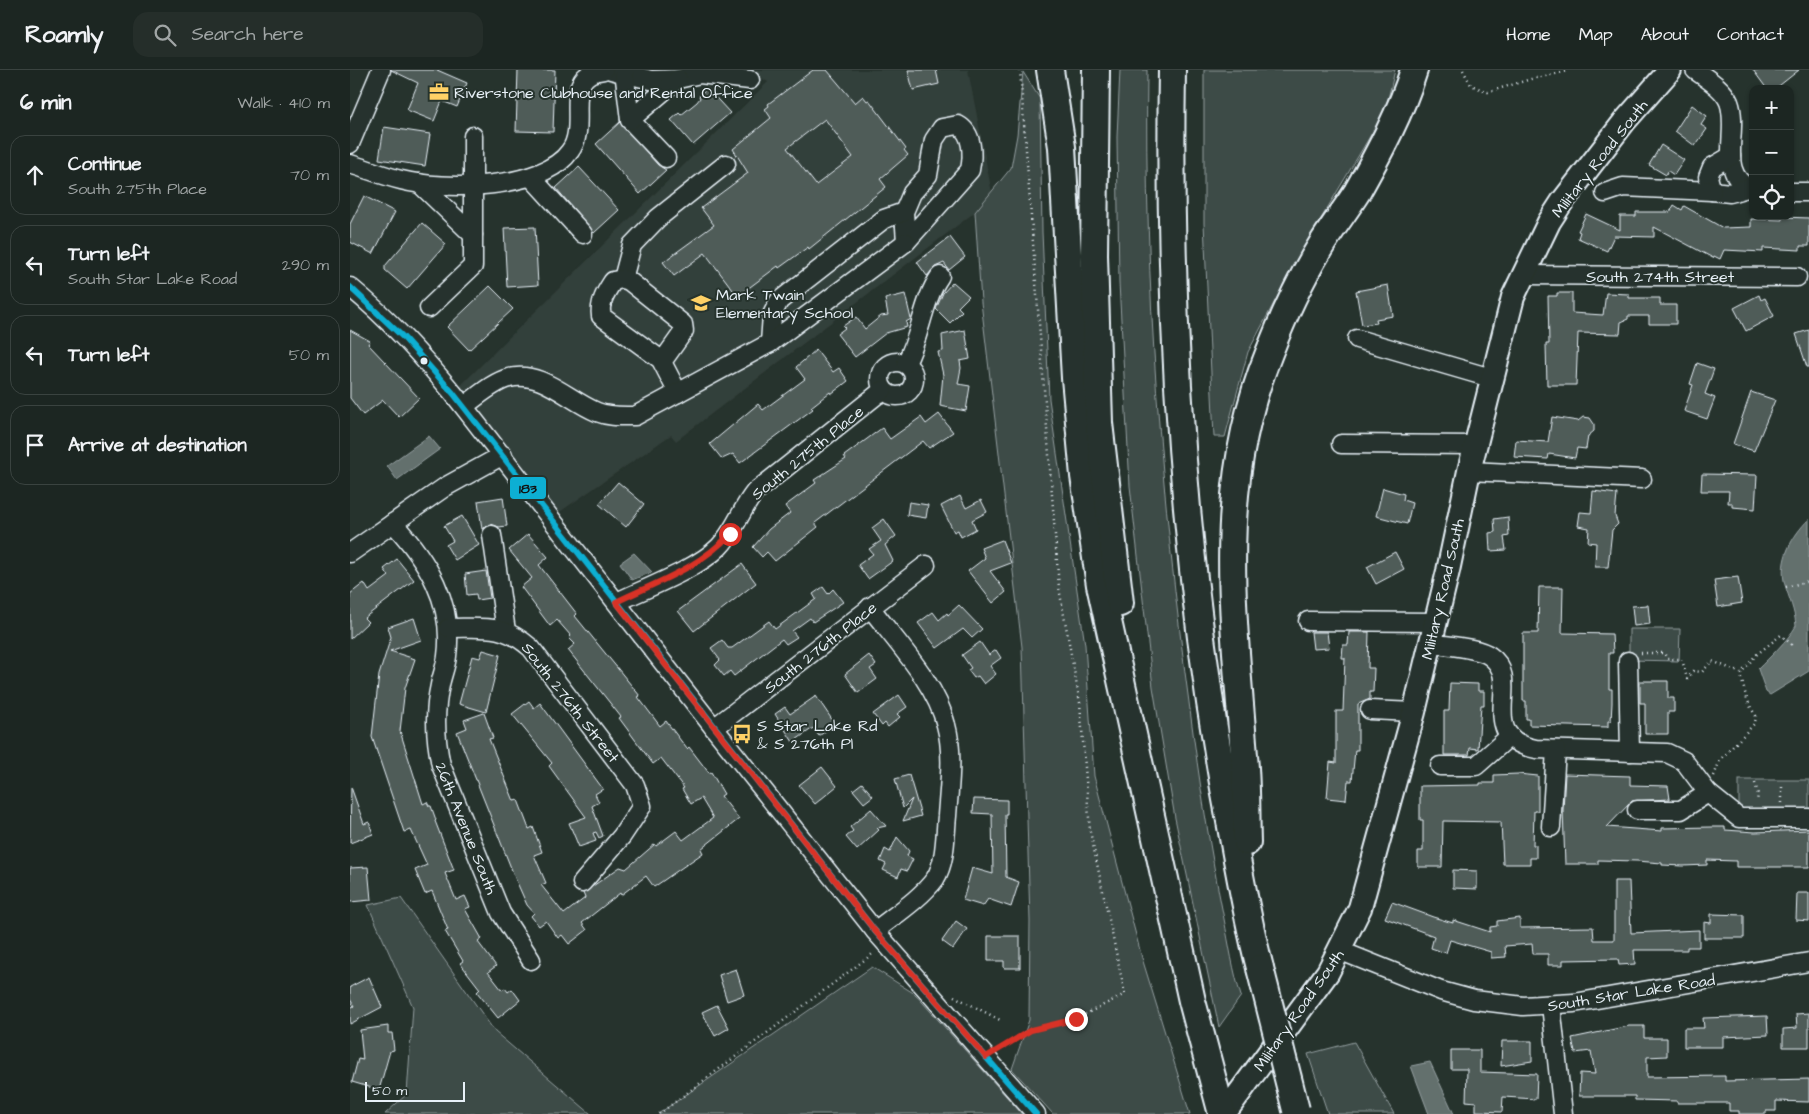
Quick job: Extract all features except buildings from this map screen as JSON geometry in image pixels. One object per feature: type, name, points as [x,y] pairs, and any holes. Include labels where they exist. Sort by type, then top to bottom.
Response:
[{"type":"highway","points":[[1050,70],[1055,90],[1062,146],[1075,378],[1089,517],[1100,586],[1192,1001],[1223,1114]]},
{"type":"highway","points":[[1096,70],[1094,255],[1099,423],[1137,752]]},
{"type":"highway","points":[[1172,70],[1170,196],[1175,353],[1197,610],[1212,712],[1250,930],[1297,1112]]},
{"type":"highway","points":[[1250,930],[1244,757],[1232,593],[1232,519],[1237,470],[1255,393],[1289,304],[1319,249],[1357,192],[1407,95],[1414,70]]},
{"type":"main road","name":"Military Road South","points":[[1223,1114],[1328,972],[1341,950],[1360,908],[1414,712],[1491,378],[1513,297],[1522,275],[1549,222],[1562,202],[1624,122],[1670,70]]},
{"type":"street","points":[[350,144],[381,70]]},
{"type":"street","points":[[350,164],[402,181],[419,183],[502,183],[532,177],[557,164],[573,147],[577,125],[579,85],[585,76],[604,70]]},
{"type":"street","points":[[1695,70],[1715,85],[1728,101],[1731,111],[1731,156],[1734,174],[1749,188]]},
{"type":"street","points":[[666,158],[630,120],[618,71],[651,80],[678,79],[707,74],[750,80]]},
{"type":"street","points":[[630,120],[678,79]]},
{"type":"street","points":[[464,406],[502,381],[522,377],[543,382],[596,412],[618,417],[635,416],[770,343],[906,242],[970,170],[972,160],[970,141],[964,128],[958,125],[946,126],[936,134],[928,175],[912,192],[904,212],[906,242]]},
{"type":"street","points":[[429,308],[473,266],[473,136]]},
{"type":"street","points":[[1712,191],[1708,177],[1712,167],[1731,156]]},
{"type":"street","points":[[623,279],[632,245],[658,218],[726,164]]},
{"type":"street","points":[[532,177],[583,234]]},
{"type":"street","points":[[419,183],[473,234]]},
{"type":"street","points":[[1605,193],[1623,187],[1730,193],[1749,189]]},
{"type":"street","points":[[1794,192],[1809,192]]},
{"type":"street","points":[[770,343],[772,315],[779,301],[884,219],[904,212]]},
{"type":"street","name":"South 274th Street","points":[[1522,275],[1798,276]]},
{"type":"street","points":[[906,363],[912,352],[930,290],[940,276]]},
{"type":"street","points":[[662,362],[684,331],[684,324],[623,279],[613,281],[604,296],[600,308],[601,316],[662,362],[678,393]]},
{"type":"street","points":[[350,287],[386,318],[414,347],[464,406],[714,728],[881,937],[1036,1114]]},
{"type":"street","points":[[1357,339],[1491,378]]},
{"type":"street","points":[[899,361],[906,363],[914,374],[913,388],[902,396],[895,396],[883,390],[880,377],[886,365],[899,361]]},
{"type":"street","name":"South 275th Place","points":[[616,602],[699,561],[718,548],[730,534],[746,503],[755,492],[883,390]]},
{"type":"street","points":[[1341,444],[1476,445]]},
{"type":"street","points":[[350,553],[445,486],[503,455]]},
{"type":"street","points":[[1469,471],[1642,479]]},
{"type":"street","name":"26th Avenue South","points":[[393,523],[413,545],[440,591],[448,628],[447,656],[437,706],[437,746],[440,765],[501,913],[531,960]]},
{"type":"street","points":[[492,535],[506,631]]},
{"type":"street","name":"South 276th Place","points":[[714,728],[926,565]]},
{"type":"street","points":[[870,607],[935,697],[947,726],[950,768],[942,861],[937,876],[881,937]]},
{"type":"street","points":[[1308,621],[1432,632],[1490,656],[1499,665],[1503,676],[1502,723],[1510,736],[1524,747],[1675,755],[1684,761],[1708,793],[1740,818],[1809,818]]},
{"type":"street","name":"South 276th Street","points":[[448,628],[506,631],[518,636],[531,648],[635,784],[642,806],[622,836],[582,883]]},
{"type":"street","points":[[1628,661],[1630,752]]},
{"type":"street","points":[[1370,710],[1414,712]]},
{"type":"street","points":[[1440,766],[1476,766],[1510,736]]},
{"type":"street","points":[[1551,827],[1556,750]]},
{"type":"street","points":[[1637,810],[1681,810],[1708,793]]},
{"type":"street","name":"South Star Lake Road","points":[[1341,950],[1413,981],[1474,1000],[1500,1004],[1551,1006],[1809,962]]},
{"type":"street","points":[[1551,1006],[1563,1114]]},
{"type":"path","points":[[986,1057],[1031,1030],[1076,1019],[1125,994],[1090,831],[1080,703],[1059,588],[1020,70]]},
{"type":"path","points":[[1463,70],[1471,85],[1488,92],[1531,79],[1570,71]]},
{"type":"path","points":[[1786,587],[1809,582]]},
{"type":"path","points":[[1708,793],[1720,760],[1755,723],[1756,716],[1749,706],[1743,687],[1742,673],[1756,655],[1781,635],[1793,646]]},
{"type":"path","points":[[1628,661],[1635,652],[1664,653],[1667,659],[1682,659],[1687,679],[1694,671],[1702,672],[1712,661],[1742,673]]},
{"type":"path","points":[[1782,787],[1782,808]]},
{"type":"path","points":[[659,1114],[881,937]]},
{"type":"path","points":[[933,998],[950,994],[1002,1021]]},
{"type":"shaded area","name":"Mark Twain Elementary School","points":[[748,70],[968,70],[992,193],[975,212],[676,441],[671,435],[551,518],[453,393],[768,82]]},
{"type":"shaded area","points":[[1120,70],[1147,70],[1148,230],[1152,311],[1156,391],[1171,551],[1205,815],[1231,958],[1241,996],[1219,1027],[1175,818],[1153,687],[1130,486],[1119,283],[1117,137]]},
{"type":"shaded area","points":[[1204,70],[1395,70],[1385,111],[1300,254],[1248,352],[1225,437],[1214,437],[1204,223]]},
{"type":"shaded area","points":[[1023,72],[1040,99],[1042,232],[1049,399],[1085,645],[1094,776],[1142,958],[1190,1114],[1053,1114],[1012,1069],[1029,1020],[1030,921],[1022,647],[981,302],[975,212],[1011,168],[1017,135]]},
{"type":"shaded area","points":[[429,436],[440,449],[397,480],[387,466]]},
{"type":"shaded area","points":[[1809,519],[1809,671],[1770,695],[1766,692],[1758,669],[1784,643],[1796,626],[1783,576],[1783,567],[1792,541]]},
{"type":"shaded area","points":[[634,553],[652,572],[632,580],[620,563]]},
{"type":"shaded area","points":[[1629,629],[1680,629],[1679,661],[1629,660]]},
{"type":"shaded area","points":[[1739,780],[1809,780],[1809,810],[1739,810]]},
{"type":"shaded area","points":[[401,898],[495,1032],[591,1114],[385,1114],[407,1094],[413,1007],[368,905]]},
{"type":"shaded area","points":[[872,967],[915,994],[1022,1114],[658,1114]]},
{"type":"shaded area","points":[[1354,1042],[1394,1114],[1328,1114],[1308,1054]]},
{"type":"shaded area","points":[[1430,1062],[1454,1114],[1429,1114],[1411,1066]]},
{"type":"transit line","name":"183","points":[[350,287],[404,338],[453,393],[875,931],[1036,1114]]},
{"type":"place","name":"Riverstone Clubhouse and Rental Office","points":[[439,92]]},
{"type":"place","name":"Mark Twain Elementary School","points":[[701,303]]},
{"type":"place","name":"S Star Lake Rd & S 276th Pl","points":[[742,734]]},
{"type":"route","points":[[730,534],[718,548],[699,561],[616,602],[875,931],[986,1057],[1031,1030],[1076,1019]]}]
